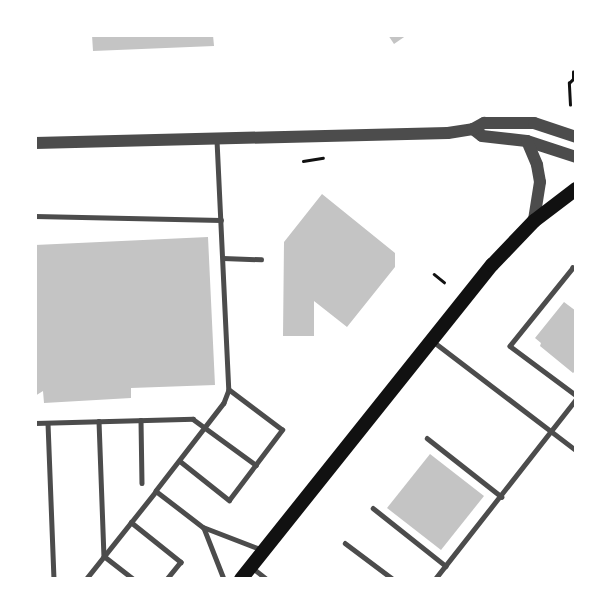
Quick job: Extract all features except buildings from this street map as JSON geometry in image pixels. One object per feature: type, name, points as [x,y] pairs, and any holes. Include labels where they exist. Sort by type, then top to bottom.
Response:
[{"type":"main road","points":[[241,579],[492,265],[534,221],[576,189]]},
{"type":"street","points":[[35,144],[448,133],[473,129],[484,123],[534,123],[576,137]]},
{"type":"street","points":[[473,129],[482,136],[527,141],[576,157]]},
{"type":"street","points":[[527,141],[537,165],[540,182],[534,221]]},
{"type":"lane","points":[[86,579],[206,427],[224,403],[229,390],[217,139]]},
{"type":"lane","points":[[35,216],[221,220]]},
{"type":"lane","points":[[223,258],[261,258]]},
{"type":"lane","points":[[435,579],[502,497],[576,397],[510,346],[573,268],[576,270]]},
{"type":"lane","points":[[431,340],[576,450]]},
{"type":"lane","points":[[180,461],[229,500],[282,430],[229,390]]},
{"type":"lane","points":[[35,423],[193,419],[256,465]]},
{"type":"lane","points":[[141,420],[142,483]]},
{"type":"lane","points":[[99,421],[104,556],[133,579]]},
{"type":"lane","points":[[48,423],[54,579]]},
{"type":"lane","points":[[427,438],[502,497]]},
{"type":"lane","points":[[156,491],[203,527],[264,550]]},
{"type":"lane","points":[[373,508],[446,566]]},
{"type":"lane","points":[[131,522],[181,562],[167,579]]},
{"type":"lane","points":[[203,527],[224,579]]},
{"type":"lane","points":[[345,542],[393,579]]},
{"type":"lane","points":[[251,566],[267,579]]},
{"type":"path","points":[[570,105],[569,83],[573,79],[573,72]]},
{"type":"path","points":[[303,162],[323,158]]},
{"type":"path","points":[[434,274],[444,282]]}]
